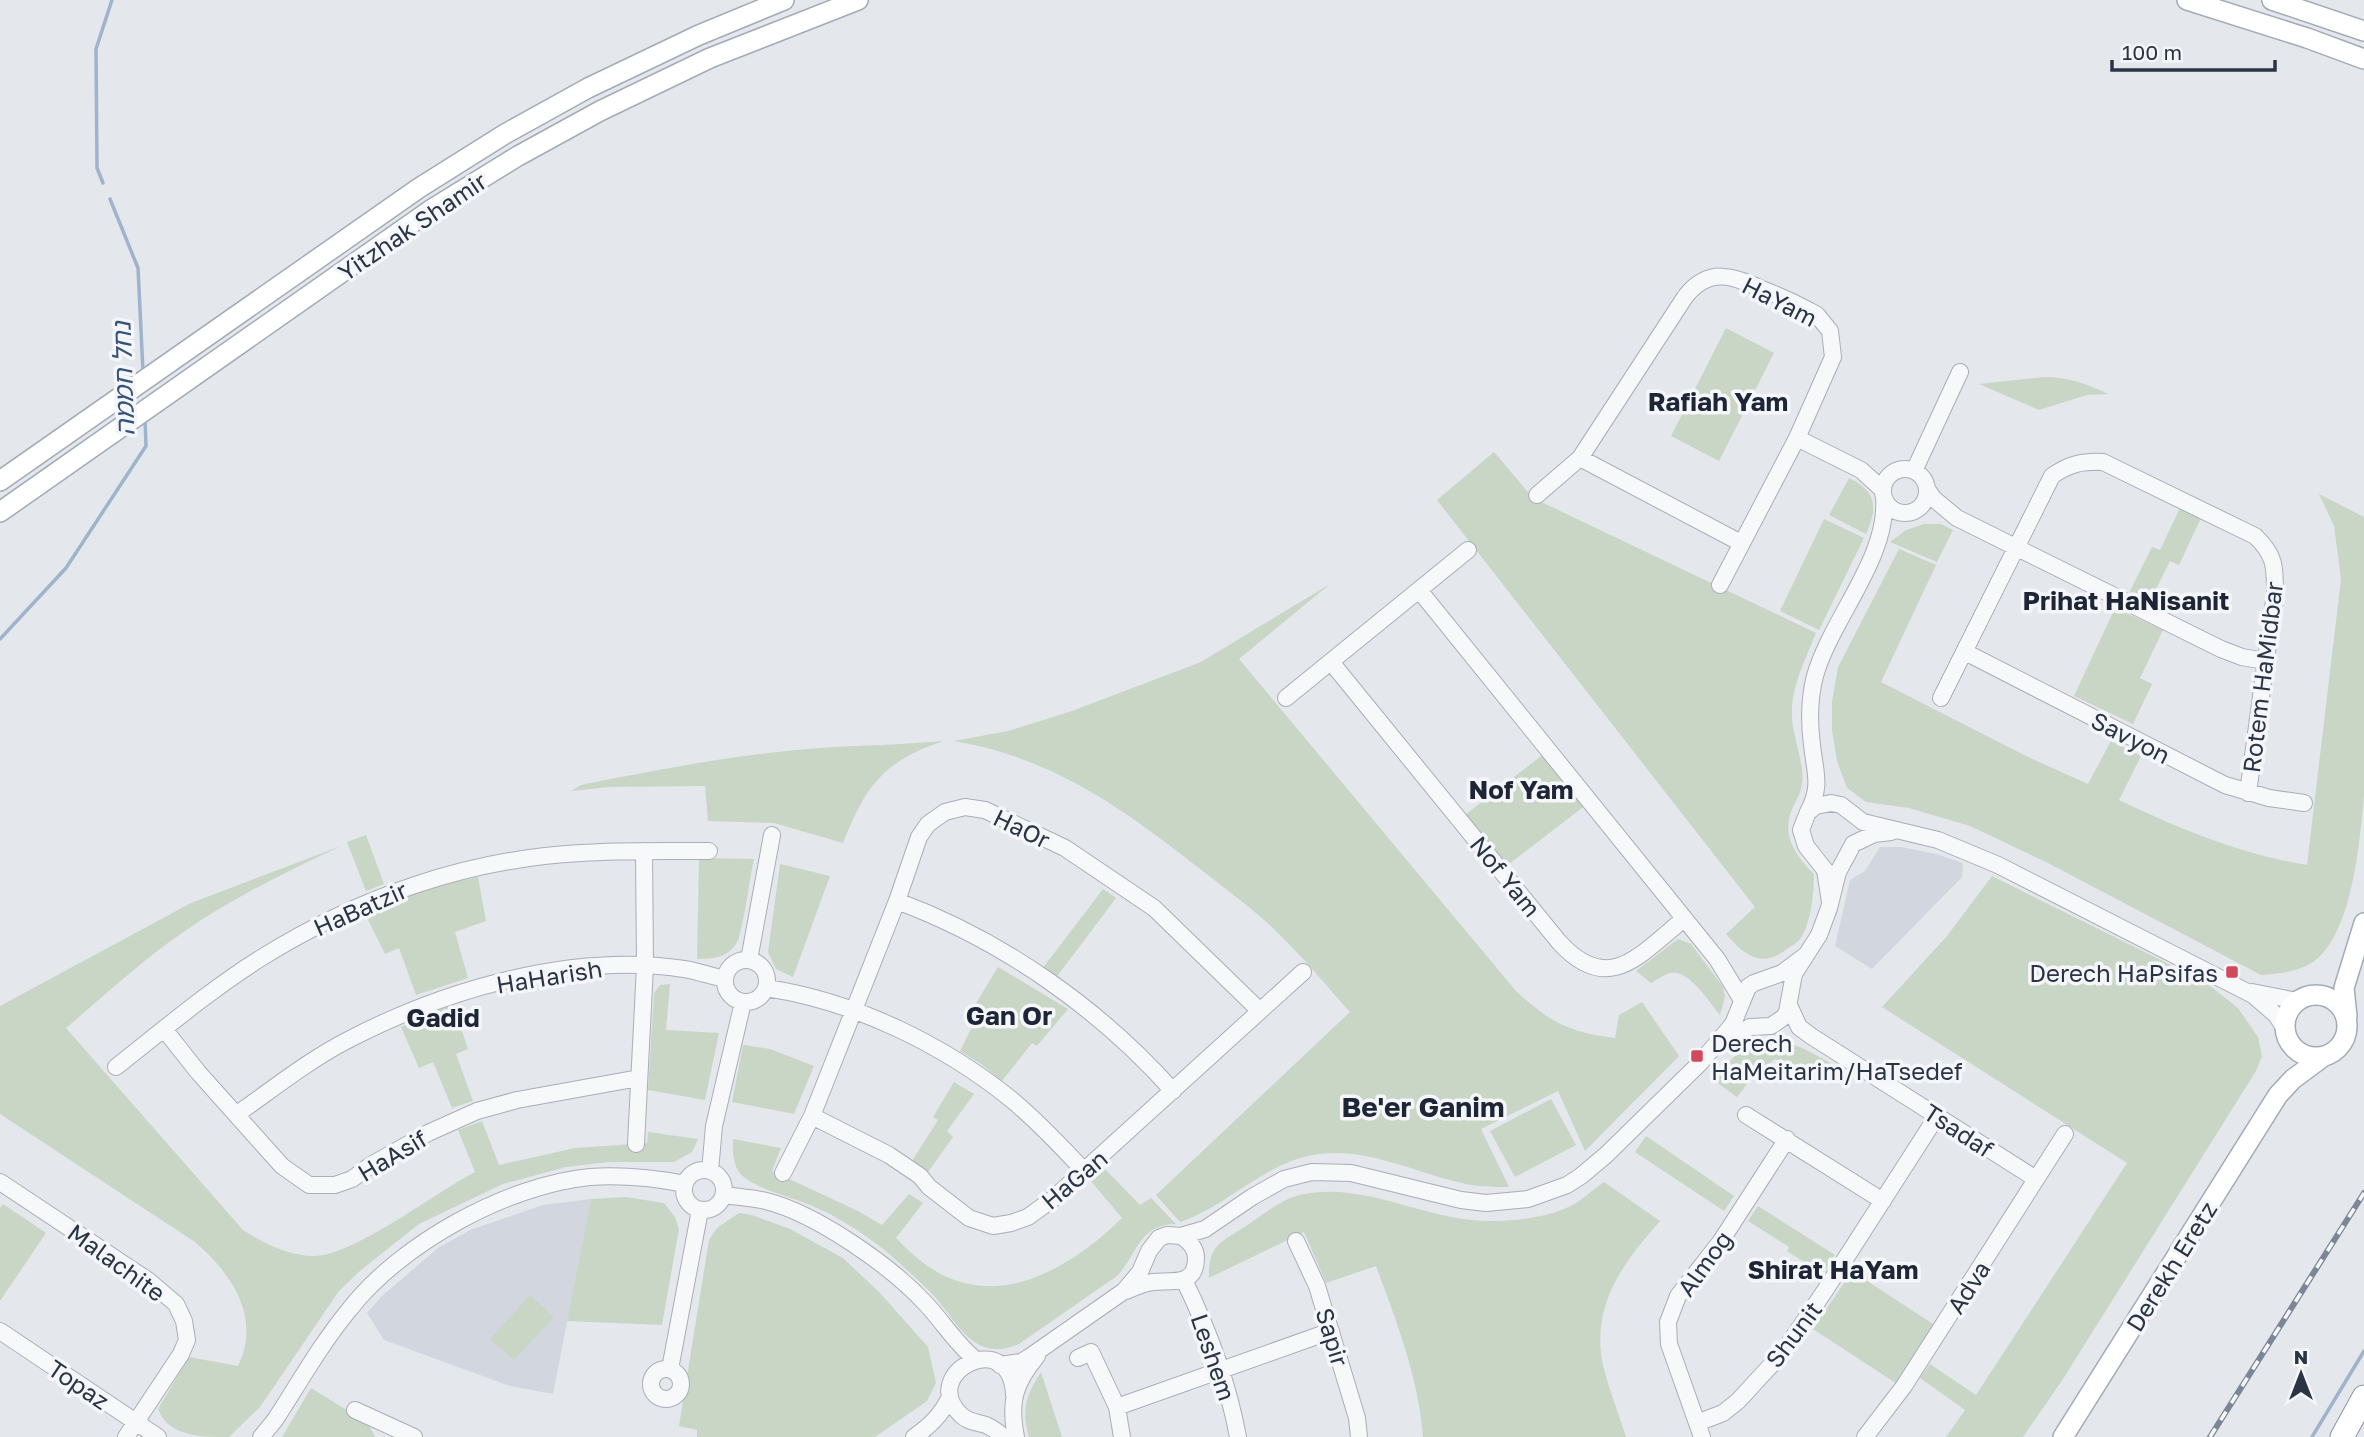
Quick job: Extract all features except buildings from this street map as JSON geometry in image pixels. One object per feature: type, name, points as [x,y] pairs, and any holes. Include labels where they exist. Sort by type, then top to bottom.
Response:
[{"type":"highway","points":[[2342,1437],[2364,1397]]},
{"type":"main road","name":"Yitzhak Shamir","points":[[0,481],[418,188],[505,134],[588,88],[699,35],[784,0]]},
{"type":"main road","name":"Yitzhak Shamir","points":[[0,512],[432,209],[518,156],[600,111],[710,58],[858,0]]},
{"type":"main road","points":[[2187,0],[2364,59]]},
{"type":"main road","points":[[2272,0],[2364,31]]},
{"type":"main road","points":[[2361,932],[2344,988],[2348,1027],[2341,1045],[2324,1056],[2304,1054],[2295,1048],[2287,1035],[2286,1018],[2297,1001],[2316,994],[2339,975],[2361,932]]},
{"type":"main road","points":[[2316,994],[2336,1000],[2347,1017]]},
{"type":"main road","name":"Derekh Eretz","points":[[2278,1094],[2288,1058],[2287,1035]]},
{"type":"main road","name":"Derekh Eretz","points":[[2063,1437],[2278,1094],[2324,1056]]},
{"type":"street","name":"HaYam","points":[[1537,495],[1580,458],[1692,288],[1709,278],[1737,278],[1810,311],[1830,331],[1833,357],[1797,438],[1720,585]]},
{"type":"street","points":[[1914,471],[1960,372]]},
{"type":"street","points":[[1797,438],[1861,470],[1883,494],[1887,505],[1899,512],[1936,512],[1957,517]]},
{"type":"street","points":[[1580,458],[1741,544]]},
{"type":"street","name":"Rotem HaMidbar","points":[[2016,546],[2052,476],[2066,466],[2084,461],[2103,461],[2255,536],[2269,550],[2275,568],[2275,593],[2248,793]]},
{"type":"street","points":[[1861,470],[1893,473],[1905,469],[1914,471],[1922,477],[1934,499],[1957,517],[2221,649],[2264,661]]},
{"type":"street","points":[[1830,902],[1825,870],[1802,838],[1801,830],[1815,799],[1818,775],[1812,742],[1810,707],[1815,677],[1826,648],[1879,541],[1885,512],[1884,483],[1893,473]]},
{"type":"street","points":[[1879,541],[1925,501],[1927,489]]},
{"type":"street","points":[[1941,698],[2016,546]]},
{"type":"street","points":[[1286,698],[1468,550]]},
{"type":"street","points":[[1419,590],[1717,960],[1742,1002],[1748,1019],[1765,1026]]},
{"type":"street","name":"Savyon","points":[[1965,652],[2225,785],[2248,793],[2304,803]]},
{"type":"street","name":"Nof Yam","points":[[1331,662],[1559,942],[1579,961],[1600,969],[1626,964],[1684,919]]},
{"type":"street","points":[[1707,1056],[1731,1038],[1784,1017],[1794,974],[1819,935],[1838,872],[1857,833],[1856,823],[1818,775]]},
{"type":"street","points":[[1808,813],[1822,804],[1845,809],[1863,822],[1938,840],[1998,864],[2240,988],[2267,1006],[2287,1035]]},
{"type":"street","name":"HaOr","points":[[854,1010],[919,837],[928,824],[945,812],[965,807],[985,810],[1065,848],[1154,908],[1261,1011]]},
{"type":"street","points":[[1812,853],[1832,858],[1844,854],[1852,846],[1874,834],[1908,832]]},
{"type":"street","points":[[749,960],[772,835]]},
{"type":"street","points":[[636,1144],[645,966],[644,851]]},
{"type":"street","name":"HaBatzir","points":[[116,1067],[260,958],[341,913],[417,883],[514,861],[579,853],[709,851]]},
{"type":"street","points":[[897,901],[956,925],[1044,978],[1143,1057],[1173,1091]]},
{"type":"street","points":[[1000,1365],[1021,1362],[1124,1291],[1140,1272],[1149,1251],[1159,1238],[1193,1234],[1214,1224],[1266,1188],[1284,1179],[1312,1172],[1338,1172],[1368,1176],[1473,1202],[1514,1202],[1541,1196],[1567,1185],[1594,1166],[1707,1056],[1733,1024],[1748,987],[1782,972],[1806,955]]},
{"type":"street","points":[[749,960],[764,970],[766,988],[754,1000],[743,1002],[727,991],[725,979],[730,967],[749,960]]},
{"type":"street","points":[[1717,960],[1733,971],[1775,982],[1781,986],[1789,1001]]},
{"type":"street","name":"HaHarish","points":[[237,1114],[346,1041],[407,1012],[516,977],[608,966],[645,966],[684,969],[725,979]]},
{"type":"street","name":"HaGan","points":[[813,1116],[888,1155],[920,1176],[929,1187],[969,1218],[993,1226],[1011,1223],[1028,1217],[1085,1172],[1303,972]]},
{"type":"street","points":[[766,988],[796,992],[854,1010],[906,1033],[958,1062],[1012,1100],[1059,1143],[1085,1172]]},
{"type":"street","points":[[2240,988],[2297,1001]]},
{"type":"street","name":"Tsadaf","points":[[1789,1001],[1799,1027],[1811,1036],[2036,1179]]},
{"type":"street","points":[[710,1171],[714,1126],[743,1002]]},
{"type":"street","points":[[783,1173],[813,1116],[854,1010]]},
{"type":"street","name":"Tsadaf","points":[[1765,1026],[1811,1036]]},
{"type":"street","name":"HaAsif","points":[[164,1029],[282,1166],[309,1185],[335,1185],[352,1179],[371,1165],[428,1133],[477,1111],[517,1100],[639,1078]]},
{"type":"street","points":[[1746,1115],[1883,1201]]},
{"type":"street","name":"Shunit","points":[[1699,1430],[1738,1401],[1784,1351],[1937,1116]]},
{"type":"street","name":"Adva","points":[[1865,1437],[1906,1383],[2065,1134]]},
{"type":"street","name":"Almog","points":[[1699,1430],[1669,1344],[1668,1322],[1678,1296],[1721,1241],[1787,1139]]},
{"type":"street","points":[[710,1171],[723,1182],[724,1195],[714,1208],[694,1208],[686,1199],[685,1184],[693,1173],[710,1171]]},
{"type":"street","points":[[261,1437],[349,1308],[389,1268],[447,1228],[514,1196],[589,1177],[640,1178],[685,1184]]},
{"type":"street","name":"Malachite","points":[[0,1182],[149,1281],[176,1304],[184,1321],[187,1340],[126,1437]]},
{"type":"street","points":[[724,1195],[766,1201],[865,1251],[927,1305],[949,1333],[976,1360]]},
{"type":"street","points":[[670,1369],[700,1210]]},
{"type":"street","points":[[1124,1291],[1151,1282],[1177,1283],[1184,1280],[1191,1274],[1201,1245],[1214,1224]]},
{"type":"street","points":[[1181,1236],[1190,1243],[1196,1260]]},
{"type":"street","name":"Sapir","points":[[1296,1241],[1317,1286],[1357,1418],[1359,1437]]},
{"type":"street","points":[[1149,1251],[1149,1268],[1165,1282]]},
{"type":"street","name":"Leshem","points":[[1184,1280],[1220,1370],[1238,1437]]},
{"type":"street","name":"Topaz","points":[[0,1331],[159,1437]]},
{"type":"street","points":[[1117,1407],[1331,1331]]},
{"type":"street","points":[[949,1333],[959,1369]]},
{"type":"street","points":[[982,1423],[1000,1418],[1013,1399],[1026,1370],[1046,1346]]},
{"type":"street","points":[[1078,1358],[1091,1352],[1117,1407],[1122,1437]]},
{"type":"street","points":[[965,1419],[953,1406],[950,1397],[951,1385],[959,1369],[976,1360],[993,1361],[1012,1378],[1016,1437]]},
{"type":"street","points":[[914,1437],[942,1412],[950,1397]]},
{"type":"street","points":[[355,1410],[395,1434],[414,1437]]},
{"type":"street","points":[[928,1427],[965,1419],[993,1428],[1004,1437]]},
{"type":"shaded area","points":[[1880,847],[1901,847],[1963,863],[1962,877],[1872,969],[1835,946],[1850,880],[1865,871]]},
{"type":"shaded area","points":[[591,1199],[553,1394],[510,1386],[384,1340],[367,1313],[382,1296],[438,1248],[470,1230],[543,1205]]},
{"type":"green space","points":[[1726,328],[1774,353],[1719,461],[1671,436]]},
{"type":"green space","points":[[2044,377],[2078,382],[2109,394],[2087,395],[2039,410],[1979,384]]},
{"type":"green space","points":[[1494,452],[1533,498],[1816,633],[1800,673],[1792,704],[1802,784],[1788,828],[1796,853],[1814,874],[1812,899],[1804,933],[1796,943],[1778,955],[1761,959],[1754,957],[1739,948],[1726,934],[1755,907],[1437,500]]},
{"type":"green space","points":[[1849,478],[1865,489],[1872,501],[1872,516],[1866,534],[1829,515]]},
{"type":"green space","points":[[2319,494],[2364,517],[2364,795],[2357,858],[2347,905],[2329,945],[2311,963],[2290,971],[2261,975],[2048,863],[1970,826],[1909,808],[1866,802],[1847,788],[1837,761],[1832,730],[1832,702],[1838,667],[1899,549],[1936,565],[1881,682],[2028,757],[2088,784],[2111,741],[2141,756],[2119,800],[2211,839],[2258,854],[2307,865],[2341,579],[2334,526]]},
{"type":"green space","points":[[2180,508],[2201,518],[2179,565],[2170,561],[2148,605],[2128,595],[2152,547],[2160,550]]},
{"type":"green space","points":[[1824,519],[1864,538],[1819,630],[1780,611]]},
{"type":"green space","points":[[1924,524],[1941,524],[1953,530],[1937,562],[1890,542],[1906,530]]},
{"type":"green space","points":[[1330,584],[1239,659],[1516,991],[1561,1024],[1585,1033],[1615,1038],[1619,1015],[1642,1002],[1679,1056],[1585,1151],[1558,1091],[1481,1129],[1509,1187],[1466,1184],[1375,1158],[1338,1153],[1319,1154],[1282,1165],[1215,1205],[1180,1222],[1156,1195],[1350,1012],[1266,922],[1117,808],[1088,790],[1025,760],[954,741],[1008,731],[1072,711],[1201,662]]},
{"type":"green space","points":[[2115,608],[2163,630],[2140,678],[2152,684],[2133,724],[2074,696]]},
{"type":"green space","points":[[943,741],[905,758],[879,778],[860,806],[843,843],[774,823],[708,821],[705,786],[609,787],[571,791],[581,785],[611,779],[760,754]]},
{"type":"green space","points":[[1545,753],[1586,805],[1505,867],[1465,815]]},
{"type":"green space","points":[[366,835],[384,884],[366,891],[347,842]]},
{"type":"green space","points":[[341,846],[260,886],[201,920],[152,955],[66,1028],[243,1230],[276,1248],[303,1255],[330,1253],[349,1246],[475,1172],[458,1130],[482,1121],[499,1165],[575,1148],[647,1143],[648,1132],[698,1139],[692,1152],[674,1162],[609,1162],[566,1167],[503,1184],[419,1224],[339,1291],[260,1407],[229,1437],[187,1434],[170,1425],[158,1409],[189,1357],[238,1366],[245,1348],[246,1330],[239,1297],[220,1268],[195,1242],[0,1114],[0,1006],[191,903]]},
{"type":"green space","points":[[699,858],[754,859],[744,917],[736,944],[723,955],[697,959]]},
{"type":"green space","points":[[780,864],[830,876],[793,977],[776,969],[768,952]]},
{"type":"green space","points":[[1992,876],[2205,982],[2238,1008],[2258,1037],[2262,1056],[2256,1071],[2063,1379],[2023,1437],[1946,1437],[1965,1410],[1920,1378],[1930,1364],[1976,1395],[2127,1163],[1882,1007],[1947,936]]},
{"type":"green space","points":[[478,877],[486,921],[455,932],[468,978],[416,995],[399,948],[385,954],[364,912],[431,887]]},
{"type":"green space","points":[[1103,889],[1116,898],[1055,979],[1042,969]]},
{"type":"green space","points":[[1678,939],[1691,944],[1723,987],[1725,997],[1720,1015],[1699,988],[1685,976],[1671,973],[1651,983],[1636,971]]},
{"type":"green space","points":[[998,967],[1068,1009],[1037,1046],[1032,1043],[1002,1081],[960,1051],[981,1009],[975,1005]]},
{"type":"green space","points":[[670,984],[666,1030],[719,1033],[705,1100],[648,1090],[654,993],[660,985]]},
{"type":"green space","points":[[453,1004],[468,1049],[456,1054],[473,1101],[452,1108],[433,1062],[419,1068],[401,1027]]},
{"type":"green space","points":[[1760,1039],[1792,1044],[1839,1068],[1828,1083],[1775,1059],[1750,1080],[1737,1097],[1712,1079],[1745,1046]]},
{"type":"green space","points":[[743,1045],[770,1049],[814,1066],[794,1114],[732,1102]]},
{"type":"green space","points":[[954,1082],[974,1094],[947,1131],[953,1137],[928,1172],[912,1161],[938,1120],[933,1117]]},
{"type":"green space","points":[[1551,1099],[1576,1145],[1515,1177],[1490,1131]]},
{"type":"green space","points":[[1646,1136],[1734,1196],[1724,1211],[1635,1152]]},
{"type":"green space","points":[[733,1139],[781,1148],[772,1171],[882,1225],[909,1194],[923,1203],[896,1238],[929,1267],[955,1280],[981,1286],[1007,1285],[1032,1279],[1056,1268],[1080,1253],[1122,1218],[1090,1180],[1103,1167],[1140,1205],[1151,1198],[1176,1224],[1164,1225],[1146,1235],[1117,1276],[1019,1344],[1004,1349],[991,1349],[970,1338],[926,1287],[866,1236],[821,1210],[768,1190],[745,1178],[735,1165]]},
{"type":"green space","points":[[1604,1182],[1660,1221],[1625,1265],[1616,1281],[1608,1298],[1600,1334],[1601,1354],[1608,1384],[1626,1437],[1423,1437],[1412,1372],[1376,1266],[1326,1283],[1304,1232],[1209,1278],[1211,1258],[1218,1246],[1277,1205],[1296,1196],[1345,1192],[1442,1215],[1500,1221],[1537,1217],[1564,1209]]},
{"type":"green space","points":[[626,1197],[664,1203],[675,1217],[679,1229],[662,1325],[567,1321],[591,1199]]},
{"type":"green space","points":[[3,1204],[46,1233],[0,1301],[0,1208]]},
{"type":"green space","points":[[1758,1206],[1835,1255],[1823,1274],[1787,1251],[1789,1247],[1748,1221]]},
{"type":"green space","points":[[739,1213],[790,1229],[843,1258],[880,1293],[928,1347],[936,1383],[927,1401],[875,1437],[697,1437],[697,1430],[679,1426],[709,1240],[717,1228]]},
{"type":"green space","points":[[1852,1271],[1936,1326],[1897,1384],[1813,1329]]},
{"type":"green space","points":[[530,1295],[554,1317],[514,1360],[490,1339]]},
{"type":"green space","points":[[1041,1372],[1062,1437],[1029,1437],[1025,1419],[1026,1403]]},
{"type":"green space","points":[[311,1388],[368,1423],[375,1437],[282,1437]]},
{"type":"waterway","name":"נחל חממה","points":[[103,183],[97,168],[96,49],[112,0]]},
{"type":"waterway","name":"נחל חממה","points":[[110,199],[138,268],[143,372]]},
{"type":"waterway","name":"נחל חממה","points":[[0,639],[66,568],[146,446],[145,418]]},
{"type":"waterway","points":[[2312,1437],[2364,1351]]},
{"type":"railway","points":[[2210,1437],[2364,1193]]},
{"type":"place","name":"Derech HaPsifas","points":[[2232,972]]},
{"type":"place","name":"Derech HaMeitarim/HaTsedef","points":[[1697,1056]]},
{"type":"district","name":"Rafiah Yam","points":[[1718,401]]},
{"type":"district","name":"Prihat HaNisanit","points":[[2126,600]]},
{"type":"district","name":"Nof Yam","points":[[1521,789]]},
{"type":"district","name":"Gan Or","points":[[1009,1015]]},
{"type":"district","name":"Gadid","points":[[443,1017]]},
{"type":"district","name":"Be'er Ganim","points":[[1423,1106]]},
{"type":"district","name":"Shirat HaYam","points":[[1833,1269]]}]
